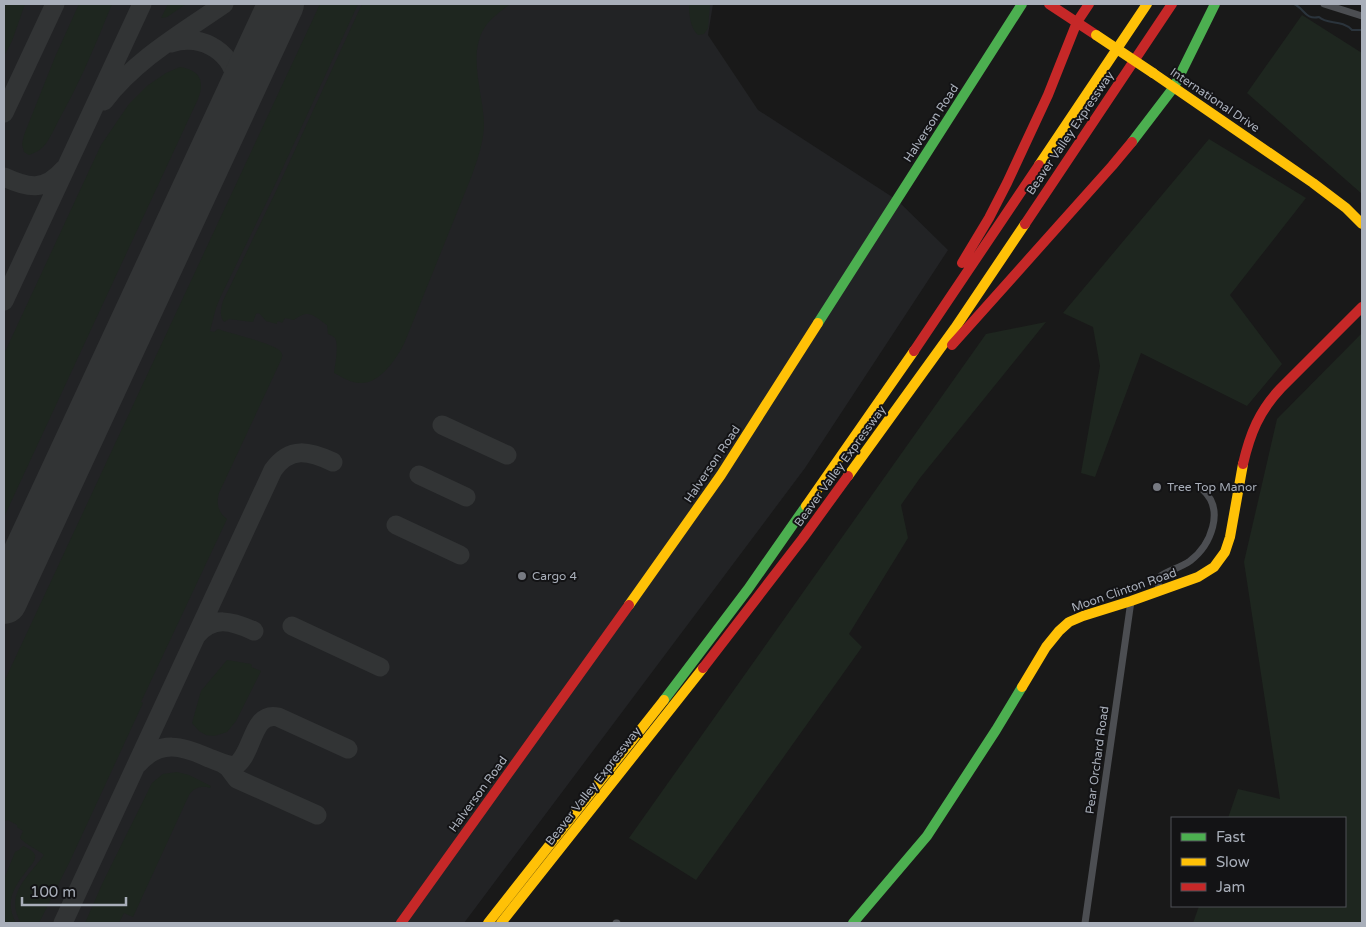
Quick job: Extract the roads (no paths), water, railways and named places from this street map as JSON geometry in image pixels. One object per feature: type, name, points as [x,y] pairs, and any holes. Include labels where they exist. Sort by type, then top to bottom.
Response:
[{"type":"main road","name":"Halverson Road","points":[[401,923],[717,480],[1022,4]]},
{"type":"main road","name":"International Drive","points":[[1049,4],[1313,183],[1346,208],[1362,224]]},
{"type":"main road","points":[[852,442],[975,244],[1000,198],[1048,95],[1077,22],[1089,4]]},
{"type":"main road","name":"Beaver Valley Expressway","points":[[488,923],[699,656],[748,590],[852,442],[1147,4]]},
{"type":"main road","name":"Beaver Valley Expressway","points":[[501,923],[728,636],[881,432],[955,328],[1172,4]]},
{"type":"main road","points":[[881,432],[975,318],[1112,166],[1145,126],[1174,87],[1215,4]]},
{"type":"main road","name":"Moon Clinton Road","points":[[853,923],[927,836],[996,730],[1046,647],[1059,631],[1069,622],[1083,616],[1200,576],[1220,560],[1228,543],[1250,439],[1260,415],[1272,398],[1340,327],[1362,307]]},
{"type":"street","points":[[1324,4],[1362,16]]},
{"type":"street","points":[[1159,591],[1159,577],[1191,560],[1201,550],[1209,536],[1214,523],[1214,511],[1211,499],[1203,490]]},
{"type":"street","name":"Pear Orchard Road","points":[[1085,923],[1131,601]]},
{"type":"waterway","points":[[1294,4],[1308,16],[1344,24],[1352,30],[1362,30]]},
{"type":"place","name":"Tree Top Manor","points":[[1157,487]]},
{"type":"place","name":"Cargo 4","points":[[522,576]]}]
